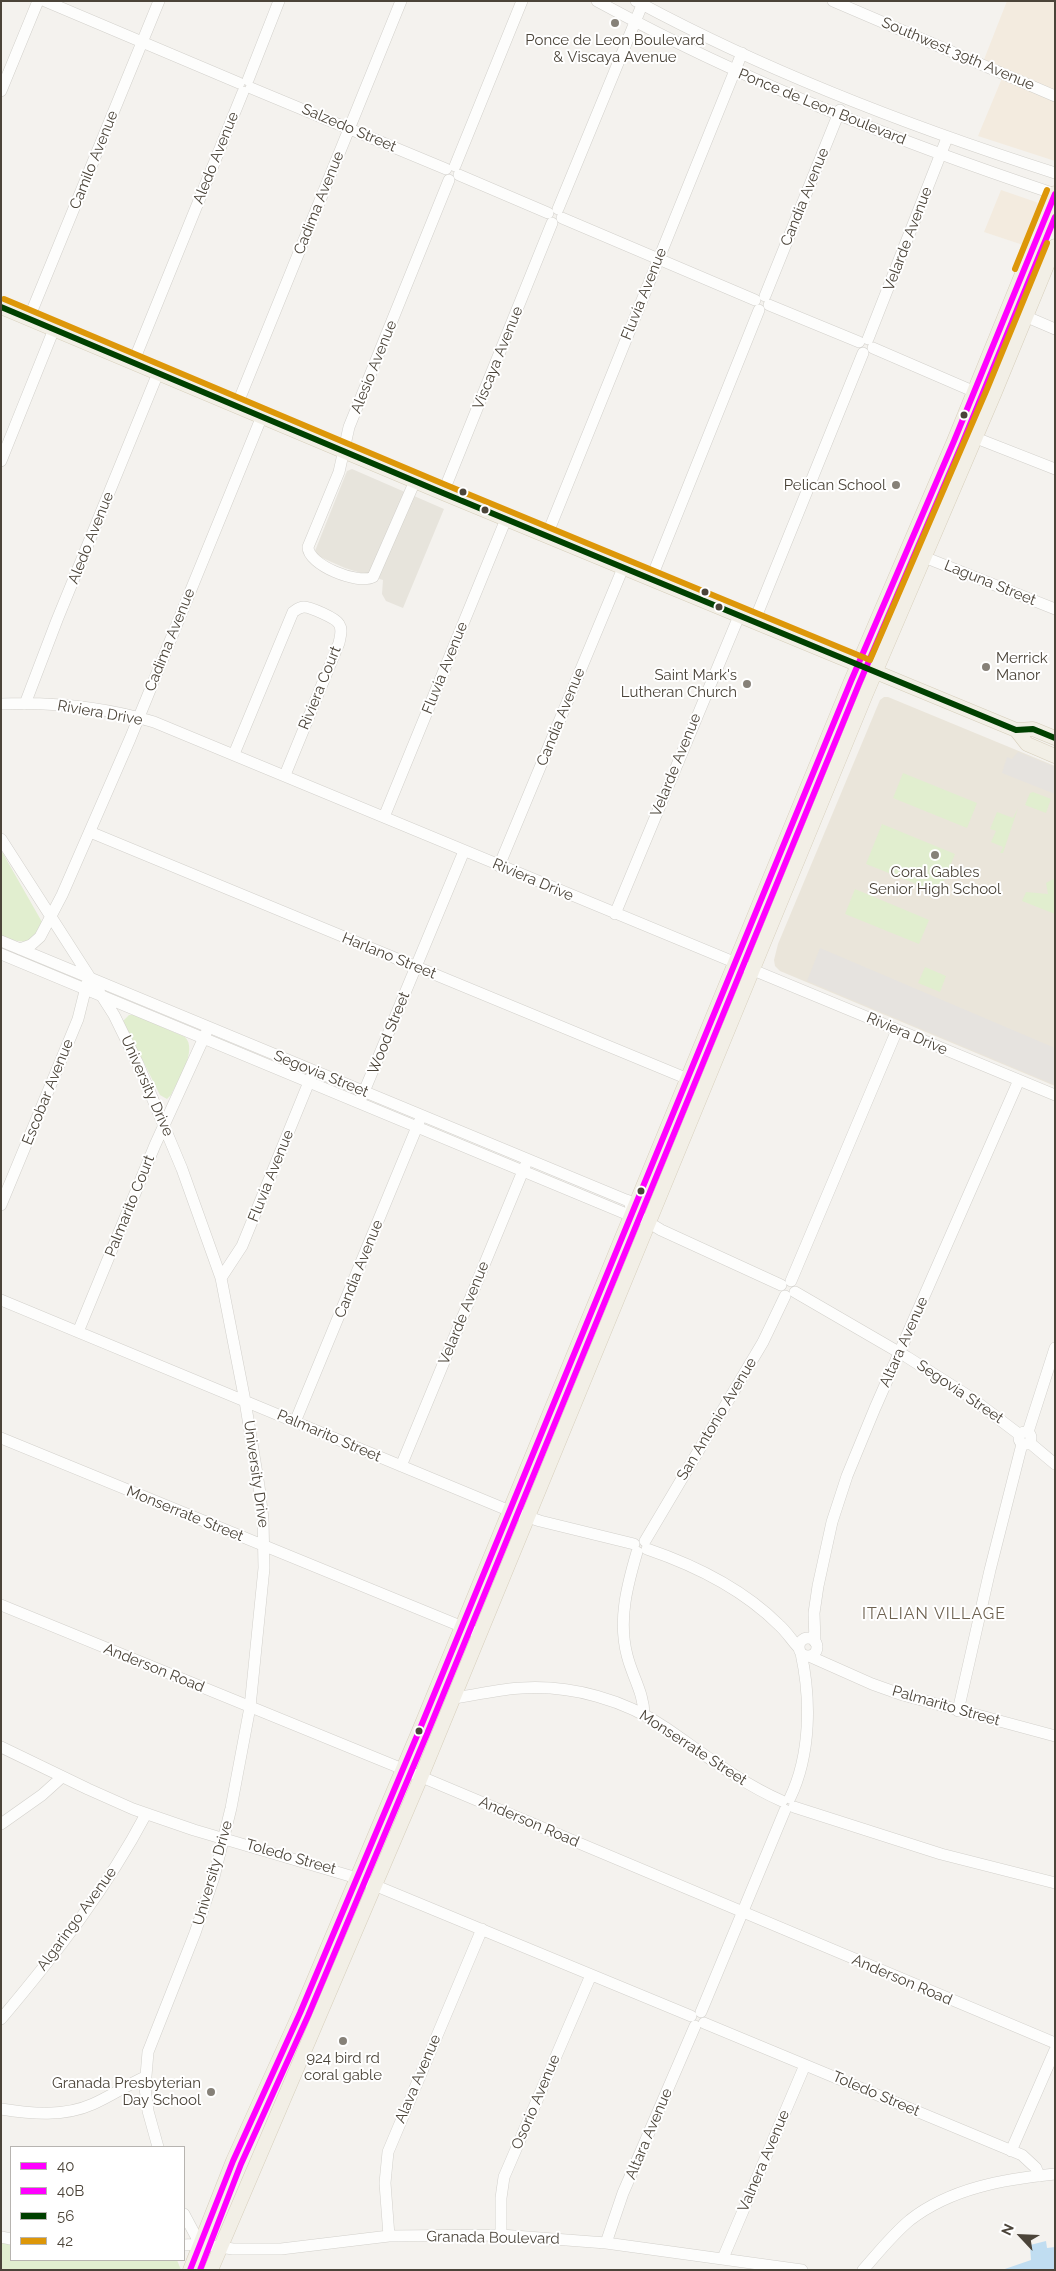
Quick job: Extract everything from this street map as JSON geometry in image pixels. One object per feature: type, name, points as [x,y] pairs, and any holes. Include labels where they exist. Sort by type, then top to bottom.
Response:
[{"type":"main road","points":[[190,2270],[233,2161],[300,2013],[403,1769],[858,665],[975,392],[1055,194]]},
{"type":"main road","points":[[211,2270],[454,1698],[875,672],[976,438],[1055,246]]},
{"type":"main road","points":[[1,307],[443,493],[1016,730],[1033,729],[1055,738]]},
{"type":"main road","points":[[1016,730],[1027,744],[1055,756]]},
{"type":"street","points":[[1,92],[38,1]]},
{"type":"street","name":"Salzedo Street","points":[[45,1],[975,392]]},
{"type":"street","name":"Camilo Avenue","points":[[29,318],[159,1]]},
{"type":"street","name":"Aledo Avenue","points":[[133,363],[279,1]]},
{"type":"street","name":"Cadima Avenue","points":[[237,405],[401,1]]},
{"type":"street","name":"Alesio Avenue","points":[[415,481],[377,571],[370,579],[360,579],[342,574],[319,564],[310,556],[308,547],[339,472],[349,427],[522,1]]},
{"type":"street","name":"Ponce de Leon Boulevard","points":[[597,1],[734,71],[838,115],[940,155],[1055,194]]},
{"type":"street","name":"Southwest 39th Avenue","points":[[833,1],[1055,96]]},
{"type":"street","name":"Ponce de Leon Boulevard","points":[[639,3],[742,53],[843,98],[947,138],[1055,173]]},
{"type":"street","name":"Viscaya Avenue","points":[[443,493],[634,21],[639,3]]},
{"type":"street","name":"Fluvia Avenue","points":[[547,535],[742,53]]},
{"type":"street","name":"Candia Avenue","points":[[651,579],[838,115],[843,98]]},
{"type":"street","name":"Velarde Avenue","points":[[754,622],[866,346],[947,138]]},
{"type":"street","points":[[1027,317],[1055,329]]},
{"type":"street","points":[[1,461],[54,329]]},
{"type":"street","name":"Aledo Avenue","points":[[25,704],[56,620],[158,373]]},
{"type":"street","name":"Cadima Avenue","points":[[20,949],[37,941],[51,917],[90,832],[262,416]]},
{"type":"street","points":[[954,441],[976,438],[1055,470]]},
{"type":"street","name":"Fluvia Avenue","points":[[384,817],[506,519]]},
{"type":"street","name":"Laguna Street","points":[[924,557],[1055,609]]},
{"type":"street","name":"Candia Avenue","points":[[499,866],[623,568]]},
{"type":"street","name":"Riviera Court","points":[[234,754],[295,610],[303,607],[328,616],[340,625],[339,643],[285,775]]},
{"type":"street","name":"Velarde Avenue","points":[[615,914],[739,616]]},
{"type":"street","name":"Riviera Drive","points":[[1,704],[78,706],[154,722],[1055,1095]]},
{"type":"street","name":"Harlano Street","points":[[90,832],[688,1079]]},
{"type":"street","name":"University Drive","points":[[1,839],[126,1037],[185,1176],[221,1278],[246,1401],[259,1486],[264,1546],[260,1617],[250,1707],[224,1838],[195,1933],[153,2035],[148,2052],[145,2077],[148,2110],[158,2146]]},
{"type":"street","name":"Wood Street","points":[[359,1104],[464,851]]},
{"type":"street","name":"Segovia Street","points":[[1,941],[629,1201],[633,1213],[649,1224],[788,1289],[900,1352],[970,1397],[1025,1438],[1055,1464]]},
{"type":"street","name":"Segovia Street","points":[[1,954],[624,1214],[633,1213]]},
{"type":"street","name":"Escobar Avenue","points":[[1,1206],[78,1019],[88,977]]},
{"type":"street","name":"Palmarito Court","points":[[78,1332],[164,1125],[208,1027]]},
{"type":"street","name":"San Antonio Avenue","points":[[644,1715],[641,1694],[627,1656],[624,1629],[626,1593],[641,1546],[763,1342],[788,1289],[897,1030]]},
{"type":"street","name":"Fluvia Avenue","points":[[221,1278],[242,1246],[314,1071]]},
{"type":"street","name":"Altara Avenue","points":[[606,2243],[623,2193],[743,1913],[799,1774],[805,1744],[808,1647],[823,1564],[843,1486],[856,1451],[1019,1080]]},
{"type":"street","name":"Candia Avenue","points":[[295,1422],[422,1116]]},
{"type":"street","name":"Velarde Avenue","points":[[401,1466],[527,1160]]},
{"type":"street","name":"Palmarito Street","points":[[1,1300],[528,1518],[641,1546],[691,1567],[731,1589],[840,1669],[894,1692],[1055,1736]]},
{"type":"street","points":[[958,1711],[992,1562],[1025,1438],[1055,1348]]},
{"type":"street","name":"Monserrate Street","points":[[1,1438],[480,1634]]},
{"type":"street","name":"Anderson Road","points":[[1,1605],[403,1769],[1055,2043]]},
{"type":"street","name":"Monserrate Street","points":[[454,1698],[520,1688],[557,1688],[604,1699],[644,1715],[733,1775],[787,1804],[941,1854],[1055,1883]]},
{"type":"street","name":"Toledo Street","points":[[1,1746],[62,1777],[146,1814],[376,1885],[1011,2151],[1029,2160],[1036,2168],[1039,2176]]},
{"type":"street","points":[[1,1824],[42,1795],[62,1777]]},
{"type":"street","name":"Algaringo Avenue","points":[[1,2019],[80,1919],[120,1860],[146,1814]]},
{"type":"street","name":"Alava Avenue","points":[[389,2236],[385,2183],[388,2152],[482,1929]]},
{"type":"street","name":"Osorio Avenue","points":[[501,2235],[501,2198],[504,2177],[591,1975]]},
{"type":"street","points":[[1011,2151],[1055,2050]]},
{"type":"street","name":"Valnera Avenue","points":[[723,2258],[805,2064]]},
{"type":"street","points":[[1,2109],[34,2113],[79,2109],[145,2077]]},
{"type":"street","points":[[863,2270],[893,2235],[930,2206],[977,2188],[1055,2174]]},
{"type":"street","points":[[185,2216],[200,2244]]},
{"type":"street","name":"Granada Boulevard","points":[[185,2245],[200,2244],[221,2248],[282,2248],[389,2236],[501,2235],[606,2243],[802,2270]]},
{"type":"shaded area","points":[[1007,1],[1055,1],[1055,161],[978,136],[1005,71],[983,62]]},
{"type":"shaded area","points":[[1001,190],[1036,202],[1039,205],[1023,245],[984,232]]},
{"type":"shaded area","points":[[352,469],[444,509],[403,608],[386,601],[382,594],[383,580],[345,568],[318,556],[315,551],[347,471]]},
{"type":"shaded area","name":"Coral Gables Senior High School","points":[[884,697],[1055,766],[1055,1086],[780,971],[775,966],[774,960],[778,944],[880,700]]},
{"type":"shaded area","points":[[1018,752],[1055,767],[1055,794],[1002,773],[1007,757],[1012,759]]},
{"type":"shaded area","points":[[820,948],[1055,1048],[1055,1085],[807,981]]},
{"type":"green space","points":[[903,773],[977,803],[967,828],[893,798]]},
{"type":"green space","points":[[1033,792],[1051,799],[1046,813],[1025,805],[1030,793]]},
{"type":"green space","points":[[1018,808],[1003,853],[1000,853],[1003,847],[991,842],[996,831],[990,829],[997,812],[1013,818]]},
{"type":"green space","points":[[882,824],[955,854],[939,893],[866,864]]},
{"type":"green space","points":[[1,850],[42,922],[36,935],[27,941],[15,941],[1,936]]},
{"type":"green space","points":[[1055,878],[1055,914],[1022,901],[1026,892],[1048,894],[1046,883]]},
{"type":"green space","points":[[855,889],[929,920],[919,944],[845,914]]},
{"type":"green space","points":[[925,967],[946,976],[940,992],[918,983]]},
{"type":"green space","points":[[129,1015],[135,1015],[185,1037],[188,1043],[189,1049],[186,1065],[171,1095],[167,1099],[160,1095],[123,1021]]},
{"type":"green space","points":[[1,2242],[10,2245],[10,2261],[177,2261],[181,2270],[1,2270]]},
{"type":"water","points":[[1046,2241],[1047,2248],[1055,2247],[1055,2270],[1002,2270],[1031,2260],[1030,2245]]},
{"type":"transit line","name":"42","points":[[1015,269],[1047,190]]},
{"type":"transit line","name":"40","points":[[190,2270],[233,2161],[300,2013],[419,1731],[851,681],[954,441],[1055,194]]},
{"type":"transit line","name":"40B","points":[[200,2270],[241,2164],[308,2016],[427,1734],[859,684],[962,444],[1055,217]]},
{"type":"transit line","name":"42","points":[[4,299],[446,485],[870,660],[987,389],[1047,243]]},
{"type":"transit line","name":"56","points":[[1,307],[443,493],[1016,730],[1033,729],[1055,738]]},
{"type":"place","name":"Ponce de Leon Boulevard & Viscaya Avenue","points":[[615,23]]},
{"type":"place","name":"Pelican School","points":[[896,485]]},
{"type":"place","name":"Merrick Manor","points":[[986,667]]},
{"type":"place","name":"Saint Mark's Lutheran Church","points":[[747,684]]},
{"type":"place","name":"Coral Gables Senior High School","points":[[935,855]]},
{"type":"place","name":"924 bird rd coral gable","points":[[343,2041]]},
{"type":"place","name":"Granada Presbyterian Day School","points":[[211,2092]]},
{"type":"district","name":"ITALIAN VILLAGE","points":[[934,1614]]}]
